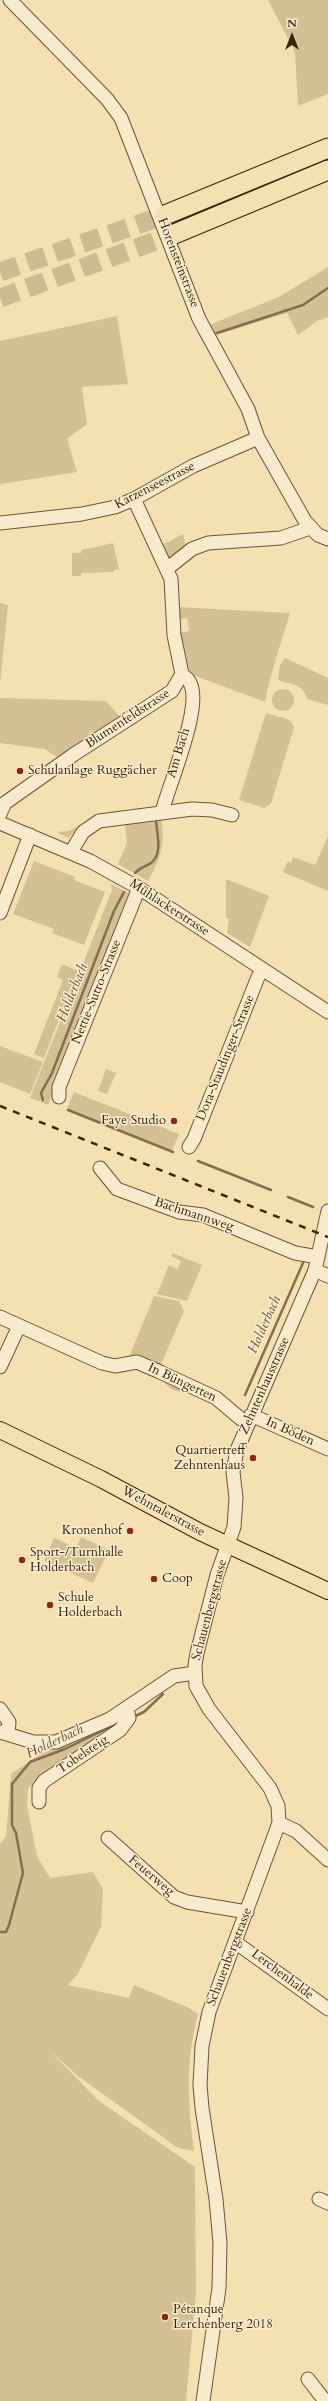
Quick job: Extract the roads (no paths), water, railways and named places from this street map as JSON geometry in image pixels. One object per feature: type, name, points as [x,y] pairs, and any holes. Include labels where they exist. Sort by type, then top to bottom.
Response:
[{"type":"highway","points":[[165,215],[328,148]]},
{"type":"highway","points":[[172,235],[328,170]]},
{"type":"main road","name":"Wehntalerstrasse","points":[[0,1430],[101,1479],[228,1546],[327,1588]]},
{"type":"street","name":"Horensteinstrasse","points":[[10,0],[108,98],[121,118],[199,319],[248,409],[258,438],[310,528]]},
{"type":"street","name":"Katzenseestrasse","points":[[0,523],[100,511],[134,499],[193,466],[258,438]]},
{"type":"street","points":[[134,499],[168,568],[171,578],[174,635],[182,674]]},
{"type":"street","points":[[168,568],[192,549],[208,543],[227,540],[281,538],[310,528],[328,538]]},
{"type":"street","name":"Am Bach","points":[[162,812],[186,739],[193,693],[190,682],[182,674]]},
{"type":"street","name":"Blumenfeldstrasse","points":[[0,814],[5,803],[172,690],[179,682],[182,674]]},
{"type":"street","points":[[71,852],[79,836],[94,824],[162,812],[205,809],[232,815]]},
{"type":"street","name":"Mühlackerstrasse","points":[[0,823],[71,852],[139,888],[328,1012]]},
{"type":"street","points":[[0,913],[30,835]]},
{"type":"street","name":"Nettie-Sutro-Strasse","points":[[59,1097],[59,1087],[139,888]]},
{"type":"street","name":"Dora-Staudinger-Strasse","points":[[189,1147],[194,1139],[258,977],[263,970]]},
{"type":"street","name":"Bachmannweg","points":[[100,1168],[117,1189],[179,1212],[202,1215],[295,1253],[318,1257]]},
{"type":"street","name":"Zehntenhausstrasse","points":[[228,1546],[234,1527],[234,1460],[250,1418],[315,1270],[327,1229],[325,1219],[328,1211]]},
{"type":"street","points":[[315,1270],[328,1276]]},
{"type":"street","name":"In Büngerten","points":[[0,1317],[102,1363],[115,1366],[137,1362],[216,1398],[241,1419],[250,1418]]},
{"type":"street","points":[[0,1367],[19,1326]]},
{"type":"street","name":"In Böden","points":[[250,1418],[328,1449]]},
{"type":"street","name":"Schauenbergstrasse","points":[[203,2401],[219,2288],[220,2243],[216,2199],[202,2108],[201,2053],[208,2012],[247,1912],[279,1823],[278,1806],[270,1788],[202,1699],[196,1686],[195,1672],[207,1613],[228,1546]]},
{"type":"street","points":[[0,1709],[9,1722],[4,1733],[33,1742],[56,1742],[110,1719],[174,1676],[195,1672]]},
{"type":"street","name":"Tobelsteig","points":[[40,1802],[40,1788],[44,1781],[120,1730],[129,1718],[127,1709]]},
{"type":"street","points":[[279,1823],[296,1831],[328,1860]]},
{"type":"street","name":"Feuerweg","points":[[108,1838],[174,1897],[187,1902],[247,1912]]},
{"type":"street","name":"Lerchenhalde","points":[[235,1942],[328,2009]]},
{"type":"street","points":[[308,2379],[325,2401]]},
{"type":"waterway","points":[[217,333],[303,305],[328,288]]},
{"type":"waterway","name":"Holderbach","points":[[135,873],[155,859],[158,849],[156,821]]},
{"type":"waterway","name":"Holderbach","points":[[43,1100],[41,1093],[52,1073],[114,911],[124,892]]},
{"type":"waterway","name":"Holderbach","points":[[68,1110],[173,1152]]},
{"type":"waterway","name":"Holderbach","points":[[198,1161],[271,1190]]},
{"type":"waterway","name":"Holderbach","points":[[288,1197],[313,1207]]},
{"type":"waterway","name":"Holderbach","points":[[245,1395],[303,1263]]},
{"type":"waterway","name":"Holderbach","points":[[133,1717],[144,1712],[163,1694]]},
{"type":"waterway","name":"Holderbach","points":[[0,1932],[6,1932],[9,1925],[23,1873],[16,1833],[12,1825],[12,1784],[30,1762],[65,1749],[118,1723]]},
{"type":"tunnel","points":[[0,272],[165,215]]},
{"type":"tunnel","points":[[0,298],[172,235]]},
{"type":"railway","points":[[0,1106],[328,1237]]},
{"type":"place","name":"Schulanlage Ruggächer","points":[[20,771]]},
{"type":"place","name":"Faye Studio","points":[[174,1121]]},
{"type":"place","name":"Quartiertreff Zehntenhaus","points":[[253,1458]]},
{"type":"place","name":"Kronenhof","points":[[130,1531]]},
{"type":"place","name":"Sport-/Turnhalle Holderbach","points":[[22,1560]]},
{"type":"place","name":"Coop","points":[[154,1579]]},
{"type":"place","name":"Schule Holderbach","points":[[50,1605]]},
{"type":"place","name":"Pétanque Lerchenberg 2018","points":[[165,2317]]}]
